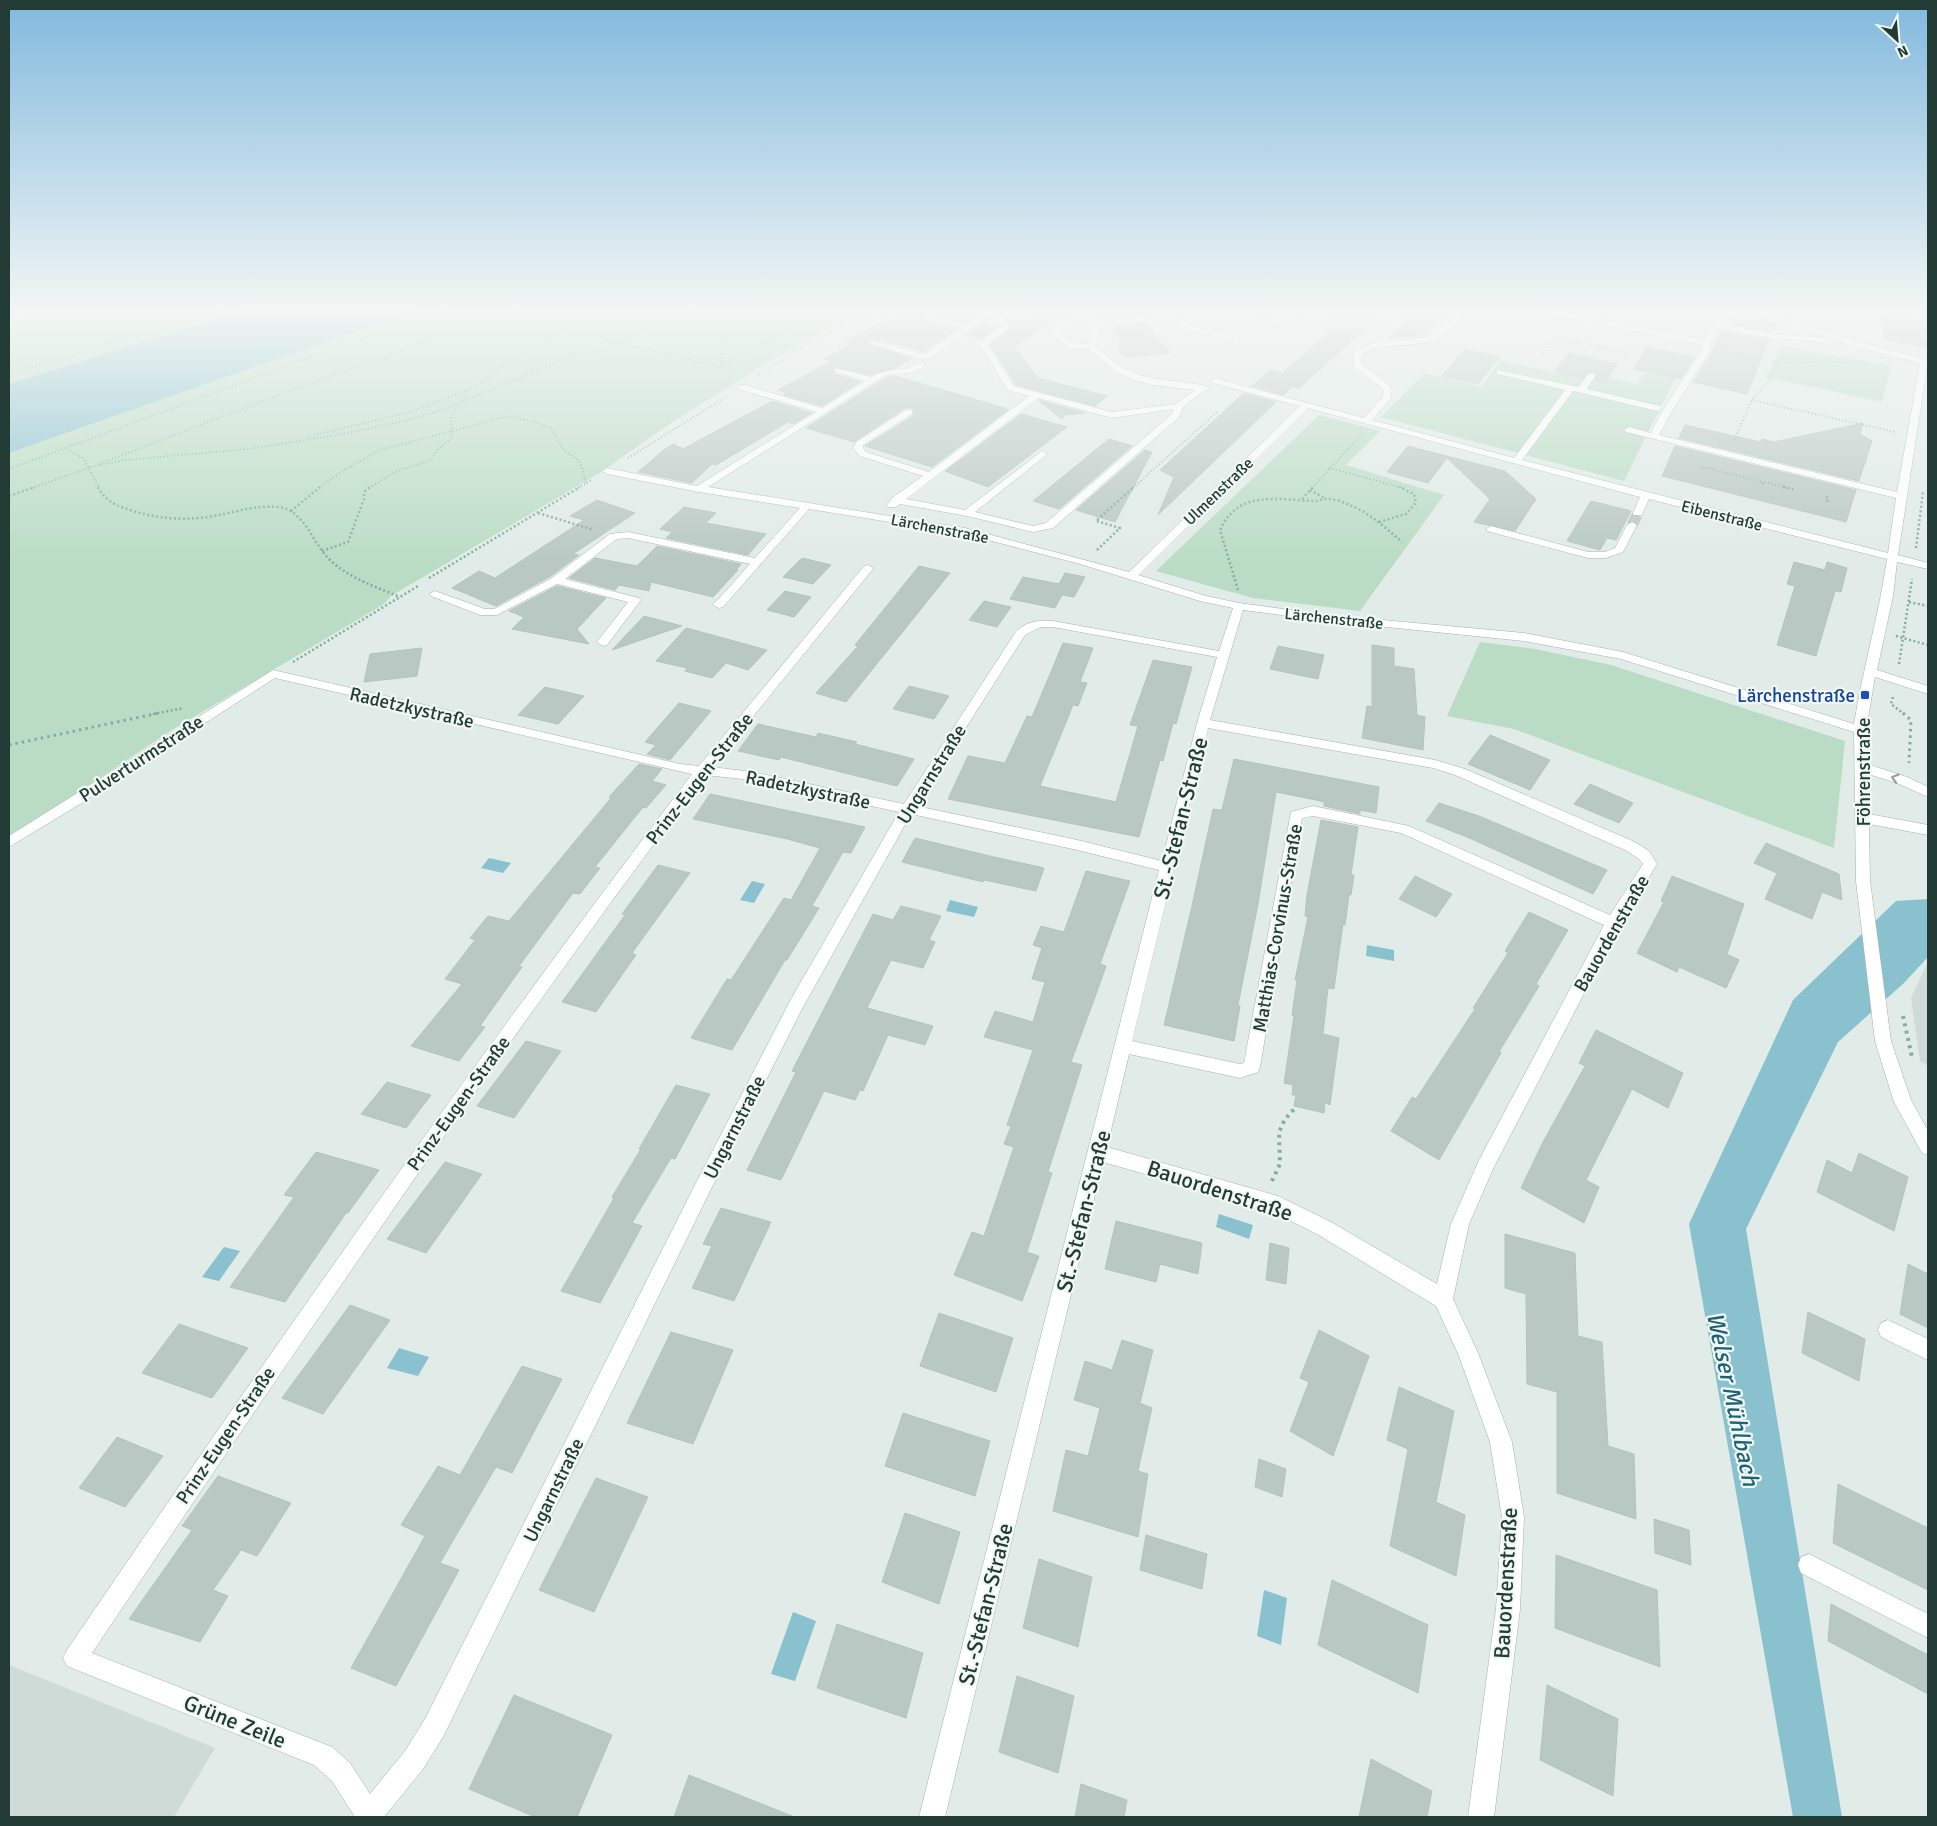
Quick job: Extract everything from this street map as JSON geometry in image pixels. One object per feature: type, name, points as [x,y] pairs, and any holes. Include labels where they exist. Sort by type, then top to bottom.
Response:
[{"type":"street","points":[[766,394],[822,411]]},
{"type":"street","points":[[699,489],[849,394]]},
{"type":"street","points":[[1033,394],[1112,415],[1179,406]]},
{"type":"street","name":"Lärchenstraße","points":[[896,500],[967,513],[1032,529],[1049,526],[1176,415],[1179,406],[1194,394]]},
{"type":"street","name":"Eibenstraße","points":[[1232,394],[1369,423],[1646,496],[1928,566]]},
{"type":"street","name":"Eibenstraße","points":[[1256,394],[1302,409]]},
{"type":"street","points":[[1369,423],[1386,399],[1387,394]]},
{"type":"street","points":[[1516,462],[1565,394]]},
{"type":"street","points":[[1595,394],[1656,408]]},
{"type":"street","points":[[1654,436],[1677,394]]},
{"type":"street","name":"Föhrenstraße","points":[[1918,394],[1887,596],[1870,672],[1860,730],[1863,880],[1883,1041],[1903,1102],[1928,1147]]},
{"type":"street","points":[[881,517],[896,500],[1036,395]]},
{"type":"street","name":"Ulmenstraße","points":[[1131,576],[1302,409]]},
{"type":"street","points":[[909,412],[859,444],[858,448],[863,454],[929,475]]},
{"type":"street","points":[[1629,430],[1901,496]]},
{"type":"street","name":"Lärchenstraße","points":[[967,513],[1042,454]]},
{"type":"street","name":"Lärchenstraße","points":[[607,471],[699,489],[965,531],[1084,562],[1204,598],[1238,606],[1328,618],[1524,637],[1623,656],[1860,730]]},
{"type":"street","points":[[1638,513],[1646,496]]},
{"type":"street","points":[[719,605],[808,506]]},
{"type":"street","points":[[1490,529],[1598,556],[1619,550],[1632,525]]},
{"type":"street","points":[[435,594],[484,613],[497,612],[556,580],[614,536],[628,535],[758,562]]},
{"type":"street","name":"Prinz-Eugen-Straße","points":[[75,1658],[278,1356],[442,1124],[702,771],[868,568]]},
{"type":"street","points":[[556,580],[635,600],[603,642]]},
{"type":"street","name":"St.-Stefan-Straße","points":[[932,1817],[1203,723],[1238,606]]},
{"type":"street","name":"Ungarnstraße","points":[[369,1817],[414,1760],[434,1728],[704,1185],[797,1004],[907,810],[1026,628],[1035,624],[1054,624],[1224,655]]},
{"type":"street","points":[[1870,672],[1928,690]]},
{"type":"street","name":"Radetzkystraße","points":[[273,674],[680,768],[752,776],[1072,844],[1168,867]]},
{"type":"street","name":"Pulverturmstraße","points":[[9,842],[273,674]]},
{"type":"street","name":"Bauordenstraße","points":[[1203,723],[1435,764],[1460,772],[1630,846],[1644,855],[1650,864],[1613,923],[1485,1166],[1460,1224],[1443,1299]]},
{"type":"street","points":[[1861,768],[1902,780],[1928,792]]},
{"type":"street","name":"Matthias-Corvinus-Straße","points":[[1124,1046],[1240,1071],[1252,1067],[1296,815],[1313,812],[1404,829],[1613,923]]},
{"type":"street","points":[[1862,818],[1928,830]]},
{"type":"street","name":"Bauordenstraße","points":[[1097,1152],[1267,1201],[1324,1228],[1443,1299],[1468,1352],[1501,1442],[1513,1517],[1508,1609],[1481,1817]]},
{"type":"street","points":[[1888,1330],[1928,1350]]},
{"type":"street","points":[[1809,1566],[1928,1626]]},
{"type":"street","name":"Grüne Zeile","points":[[75,1658],[323,1756],[341,1772],[369,1817]]},
{"type":"path","points":[[9,469],[213,394]]},
{"type":"path","points":[[9,496],[282,394]]},
{"type":"path","points":[[277,444],[410,412],[457,394]]},
{"type":"path","points":[[321,551],[348,542],[364,499],[364,492],[376,480],[401,468],[431,460],[438,450],[452,438],[449,424],[451,414],[465,394]]},
{"type":"path","points":[[91,467],[124,460],[207,454],[342,434],[436,412],[479,394]]},
{"type":"path","points":[[273,674],[730,394]]},
{"type":"path","points":[[1728,454],[1752,400],[1757,394]]},
{"type":"path","points":[[1752,400],[1912,436]]},
{"type":"path","points":[[1084,562],[1120,528],[1096,521],[1218,411]]},
{"type":"path","points":[[292,511],[325,482],[362,458],[380,450],[509,416],[532,421],[551,428],[556,442],[564,453],[580,462],[586,483]]},
{"type":"path","points":[[1302,499],[1369,423]]},
{"type":"path","points":[[67,449],[85,458],[91,467],[98,491],[112,504],[147,515],[188,520],[253,510],[277,508],[292,511],[316,540],[321,551],[346,574],[401,597]]},
{"type":"path","points":[[1701,470],[1702,467],[1763,482],[1762,485],[1764,482],[1801,491]]},
{"type":"path","points":[[1329,468],[1404,488],[1414,494],[1416,503],[1406,514],[1379,522]]},
{"type":"path","points":[[1310,490],[1327,499],[1362,511],[1379,522],[1402,542]]},
{"type":"path","points":[[1819,495],[1828,498],[1827,502]]},
{"type":"path","points":[[1238,606],[1238,590],[1220,530],[1222,522],[1227,515],[1249,502],[1267,499],[1302,499],[1318,502],[1327,499]]},
{"type":"path","points":[[537,513],[614,536]]},
{"type":"path","points":[[1879,631],[1928,645]]},
{"type":"path","points":[[9,746],[192,706]]},
{"type":"path","points":[[1267,1201],[1272,1180],[1280,1164],[1278,1132],[1297,1106]]},
{"type":"shaded area","points":[[1928,962],[1928,1066],[1920,1061],[1911,998]]},
{"type":"shaded area","points":[[9,1665],[215,1748],[174,1817],[9,1817]]},
{"type":"green space","points":[[177,394],[717,394],[671,423],[601,472],[391,596],[384,604],[175,728],[9,838],[9,453]]},
{"type":"green space","points":[[1404,394],[1667,394],[1624,481],[1381,417]]},
{"type":"green space","points":[[1846,394],[1884,394],[1882,402]]},
{"type":"green space","points":[[1319,415],[1380,431],[1346,465],[1444,495],[1360,611],[1253,598],[1156,571]]},
{"type":"green space","points":[[1480,642],[1535,649],[1611,665],[1845,741],[1834,848],[1514,729],[1447,716]]},
{"type":"water","points":[[9,394],[177,394],[9,453]]},
{"type":"water","points":[[489,858],[511,863],[503,873],[481,868]]},
{"type":"water","points":[[752,881],[765,884],[754,903],[740,900]]},
{"type":"water","name":"Welser Mühlbach","points":[[1928,899],[1928,957],[1904,983],[1838,1042],[1746,1229],[1842,1817],[1793,1817],[1689,1224],[1793,1000],[1896,901]]},
{"type":"water","points":[[950,900],[978,907],[974,917],[946,911]]},
{"type":"water","points":[[1367,945],[1394,950],[1394,961],[1366,956]]},
{"type":"water","points":[[1219,1214],[1253,1225],[1249,1239],[1216,1227]]},
{"type":"water","points":[[224,1247],[240,1251],[219,1281],[202,1277]]},
{"type":"water","points":[[399,1348],[429,1357],[418,1376],[387,1368]]},
{"type":"water","points":[[1264,1590],[1287,1598],[1281,1645],[1257,1636]]},
{"type":"water","points":[[793,1612],[816,1621],[795,1681],[771,1674]]},
{"type":"building","points":[[785,394],[841,394],[822,406],[783,395]]},
{"type":"building","points":[[860,394],[958,394],[1008,410],[932,467],[865,446],[913,416],[914,410],[912,408],[905,408],[854,442],[806,428]]},
{"type":"building","points":[[1051,394],[1100,394],[1107,396],[1095,406]]},
{"type":"building","points":[[1243,394],[1276,402],[1158,515],[1174,477],[1160,470]]},
{"type":"building","points":[[1038,400],[1085,413],[1065,415],[1062,419]]},
{"type":"building","points":[[772,401],[811,413],[794,424],[788,422],[716,465],[712,464],[692,483],[638,472],[673,444],[683,449]]},
{"type":"building","points":[[1021,414],[1067,427],[988,487],[945,471]]},
{"type":"building","points":[[1863,423],[1860,434],[1872,441],[1859,481],[1679,438],[1685,425],[1761,442],[1762,439],[1774,442]]},
{"type":"building","points":[[1109,439],[1132,446],[1059,509],[1033,501]]},
{"type":"building","points":[[1408,446],[1505,471],[1536,499],[1515,531],[1474,522],[1490,499],[1447,458],[1428,483],[1387,472]]},
{"type":"building","points":[[1675,446],[1856,490],[1846,522],[1662,476]]},
{"type":"building","points":[[1145,450],[1152,452],[1115,522],[1076,510]]},
{"type":"building","points":[[597,500],[635,513],[573,554],[579,555],[551,576],[496,606],[452,588],[479,571],[495,578],[584,520],[570,516]]},
{"type":"building","points":[[1591,501],[1631,511],[1616,540],[1607,538],[1600,550],[1567,541]]},
{"type":"building","points":[[684,507],[716,513],[706,523],[766,534],[748,555],[666,538],[672,532],[660,529]]},
{"type":"building","points":[[657,546],[741,564],[736,570],[738,570],[713,597],[651,582],[649,591],[619,585],[615,590],[569,578],[595,558],[637,566]]},
{"type":"building","points":[[802,558],[831,565],[813,584],[783,577]]},
{"type":"building","points":[[1794,562],[1825,570],[1827,562],[1847,568],[1841,592],[1835,591],[1816,656],[1777,645],[1795,586],[1787,584]]},
{"type":"building","points":[[919,566],[950,573],[846,702],[816,693],[858,646],[855,645]]},
{"type":"building","points":[[1065,573],[1085,577],[1074,597],[1062,595],[1055,608],[1010,599],[1023,577],[1059,584]]},
{"type":"building","points":[[557,586],[606,598],[577,629],[589,644],[512,629],[524,617],[509,611]]},
{"type":"building","points":[[785,591],[811,597],[794,617],[767,610]]},
{"type":"building","points":[[984,601],[1011,607],[997,627],[969,620]]},
{"type":"building","points":[[644,616],[682,626],[612,650]]},
{"type":"building","points":[[686,628],[767,650],[748,670],[726,663],[712,678],[685,671],[687,668],[656,661]]},
{"type":"building","points":[[1063,643],[1093,648],[1080,682],[1087,683],[1078,706],[1073,705],[1040,786],[1116,802],[1138,726],[1130,725],[1153,660],[1192,667],[1176,724],[1173,723],[1163,761],[1160,760],[1139,837],[948,799],[968,756],[1005,763],[1027,716],[1032,717]]},
{"type":"building","points":[[1372,645],[1394,648],[1394,666],[1414,669],[1417,715],[1425,717],[1423,750],[1362,738],[1367,706],[1372,707]]},
{"type":"building","points":[[1278,646],[1324,655],[1318,679],[1270,669]]},
{"type":"building","points":[[422,648],[417,676],[364,682],[370,654]]},
{"type":"building","points":[[909,686],[949,696],[934,719],[893,709]]},
{"type":"building","points":[[545,687],[584,696],[558,724],[518,715]]},
{"type":"building","points":[[679,703],[711,711],[670,760],[647,754],[656,745],[645,742]]},
{"type":"building","points":[[758,724],[816,737],[818,733],[857,742],[855,744],[914,759],[897,786],[781,757],[779,760],[738,751]]},
{"type":"building","points":[[1490,735],[1550,760],[1530,790],[1468,764]]},
{"type":"building","points":[[1234,759],[1379,787],[1376,813],[1360,810],[1360,814],[1324,806],[1324,802],[1276,792],[1258,904],[1238,1005],[1240,1006],[1234,1041],[1164,1025],[1213,809],[1222,810]]},
{"type":"building","points":[[639,764],[662,769],[652,781],[666,785],[646,808],[643,807],[595,867],[600,868],[580,894],[573,893],[519,966],[522,967],[480,1026],[485,1027],[459,1061],[411,1046],[462,984],[445,979],[475,940],[470,938],[488,916],[509,921],[611,798],[609,797]]},
{"type":"building","points":[[1590,784],[1633,803],[1619,823],[1574,804]]},
{"type":"building","points":[[710,794],[865,827],[851,853],[843,852],[812,906],[819,908],[787,960],[785,960],[732,1050],[691,1038],[727,979],[731,980],[784,898],[791,900],[820,848],[693,819]]},
{"type":"building","points":[[1439,803],[1479,816],[1607,870],[1593,894],[1467,837],[1426,821]]},
{"type":"building","points":[[1321,820],[1358,827],[1351,875],[1354,875],[1345,925],[1343,924],[1334,989],[1328,988],[1323,1034],[1339,1038],[1330,1105],[1325,1102],[1324,1113],[1294,1106],[1296,1095],[1292,1095],[1293,1085],[1284,1083],[1294,1016],[1292,1015],[1297,980],[1295,980],[1308,917],[1305,916],[1307,895]]},
{"type":"building","points":[[915,838],[1044,868],[1036,891],[984,880],[983,882],[902,862]]},
{"type":"building","points":[[1766,843],[1839,874],[1842,900],[1822,892],[1812,919],[1765,899],[1777,873],[1754,863]]},
{"type":"building","points":[[658,865],[690,873],[632,953],[636,955],[596,1012],[562,1002],[625,915],[622,914]]},
{"type":"building","points":[[1086,871],[1130,881],[1100,964],[1106,966],[1071,1062],[1082,1065],[1048,1172],[1052,1173],[1027,1252],[1039,1256],[1022,1301],[954,1275],[972,1232],[984,1236],[1014,1147],[1004,1144],[1011,1126],[1007,1125],[1033,1050],[984,1037],[995,1011],[1033,1022],[1045,982],[1032,979],[1042,948],[1033,945],[1041,926],[1064,932]]},
{"type":"building","points":[[1415,876],[1452,894],[1436,917],[1399,899]]},
{"type":"building","points":[[1672,876],[1744,904],[1727,954],[1739,960],[1726,988],[1679,967],[1677,972],[1637,953],[1664,902],[1661,901]]},
{"type":"building","points":[[901,906],[941,916],[929,940],[935,942],[923,968],[891,960],[867,1008],[933,1026],[925,1045],[888,1035],[863,1091],[860,1090],[855,1100],[824,1091],[781,1180],[747,1170],[796,1072],[792,1071],[873,914],[893,920]]},
{"type":"building","points":[[1529,912],[1568,930],[1536,984],[1539,986],[1499,1052],[1501,1053],[1439,1160],[1391,1131],[1412,1097],[1416,1099],[1475,1009],[1473,1008],[1508,953],[1505,951]]},
{"type":"building","points":[[1596,1030],[1683,1073],[1668,1108],[1632,1089],[1586,1180],[1599,1187],[1584,1223],[1521,1188],[1543,1142],[1585,1066],[1579,1063]]},
{"type":"building","points":[[526,1041],[561,1051],[514,1118],[477,1106]]},
{"type":"building","points":[[387,1082],[431,1095],[406,1128],[361,1114]]},
{"type":"building","points":[[676,1085],[710,1094],[675,1159],[671,1158],[632,1223],[642,1226],[600,1303],[561,1291],[614,1198],[612,1197]]},
{"type":"building","points":[[316,1152],[379,1170],[348,1213],[346,1213],[285,1302],[230,1287],[294,1197],[284,1195]]},
{"type":"building","points":[[1859,1153],[1908,1177],[1894,1231],[1817,1192],[1827,1160],[1852,1173]]},
{"type":"building","points":[[445,1162],[482,1174],[426,1253],[387,1239]]},
{"type":"building","points":[[721,1208],[771,1222],[734,1301],[692,1288],[712,1246],[703,1244]]},
{"type":"building","points":[[1116,1221],[1202,1243],[1198,1274],[1160,1264],[1156,1282],[1105,1269]]},
{"type":"building","points":[[1505,1234],[1575,1253],[1578,1336],[1602,1342],[1608,1446],[1634,1454],[1636,1519],[1557,1493],[1557,1392],[1527,1384],[1526,1294],[1505,1288]]},
{"type":"building","points":[[1270,1243],[1289,1248],[1286,1284],[1266,1280]]},
{"type":"building","points":[[1908,1264],[1928,1274],[1928,1328],[1900,1314]]},
{"type":"building","points":[[350,1305],[390,1320],[323,1414],[282,1398]]},
{"type":"building","points":[[1808,1312],[1865,1339],[1859,1381],[1802,1353]]},
{"type":"building","points":[[939,1313],[1013,1338],[996,1392],[920,1366]]},
{"type":"building","points":[[179,1324],[248,1348],[212,1398],[142,1373]]},
{"type":"building","points":[[1319,1330],[1369,1356],[1333,1456],[1290,1431],[1309,1382],[1300,1378]]},
{"type":"building","points":[[671,1332],[733,1350],[693,1444],[627,1423]]},
{"type":"building","points":[[1122,1340],[1153,1350],[1140,1403],[1152,1408],[1138,1471],[1148,1474],[1138,1537],[1053,1511],[1066,1450],[1088,1456],[1100,1408],[1074,1400],[1085,1361],[1112,1370]]},
{"type":"building","points":[[522,1366],[562,1379],[512,1473],[496,1467],[440,1563],[459,1570],[396,1686],[351,1668],[425,1536],[401,1525],[438,1466],[460,1475]]},
{"type":"building","points":[[1399,1387],[1454,1411],[1436,1502],[1465,1515],[1456,1576],[1390,1546],[1408,1449],[1387,1440]]},
{"type":"building","points":[[903,1413],[990,1441],[975,1496],[885,1466]]},
{"type":"building","points":[[117,1437],[163,1456],[125,1507],[79,1488]]},
{"type":"building","points":[[1259,1459],[1286,1469],[1282,1497],[1255,1487]]},
{"type":"building","points":[[218,1476],[291,1503],[257,1556],[241,1550],[213,1590],[228,1596],[200,1642],[129,1619],[192,1530],[182,1526]]},
{"type":"building","points":[[596,1478],[648,1497],[594,1612],[539,1590]]},
{"type":"building","points":[[1838,1484],[1928,1528],[1928,1590],[1833,1543]]},
{"type":"building","points":[[905,1513],[960,1532],[939,1604],[882,1582]]},
{"type":"building","points":[[1654,1519],[1689,1530],[1691,1565],[1655,1553]]},
{"type":"building","points":[[1146,1535],[1207,1554],[1202,1589],[1140,1570]]},
{"type":"building","points":[[1556,1555],[1657,1590],[1660,1667],[1555,1628]]},
{"type":"building","points":[[1039,1559],[1092,1577],[1078,1647],[1023,1628]]},
{"type":"building","points":[[1332,1580],[1428,1625],[1418,1693],[1318,1645]]},
{"type":"building","points":[[1831,1604],[1928,1655],[1928,1694],[1828,1641]]},
{"type":"building","points":[[837,1624],[923,1653],[906,1718],[817,1688]]},
{"type":"building","points":[[1017,1676],[1074,1696],[1058,1773],[999,1752]]},
{"type":"building","points":[[1547,1685],[1618,1719],[1613,1796],[1540,1760]]},
{"type":"building","points":[[514,1695],[612,1735],[577,1817],[535,1817],[469,1789]]},
{"type":"building","points":[[1371,1759],[1432,1791],[1427,1817],[1359,1817]]},
{"type":"building","points":[[689,1775],[792,1816],[792,1817],[674,1817]]},
{"type":"building","points":[[1081,1784],[1127,1800],[1124,1817],[1075,1817]]},
{"type":"tunnel","points":[[1632,525],[1638,513]]},
{"type":"place","name":"Lärchenstraße","points":[[1865,695]]}]
